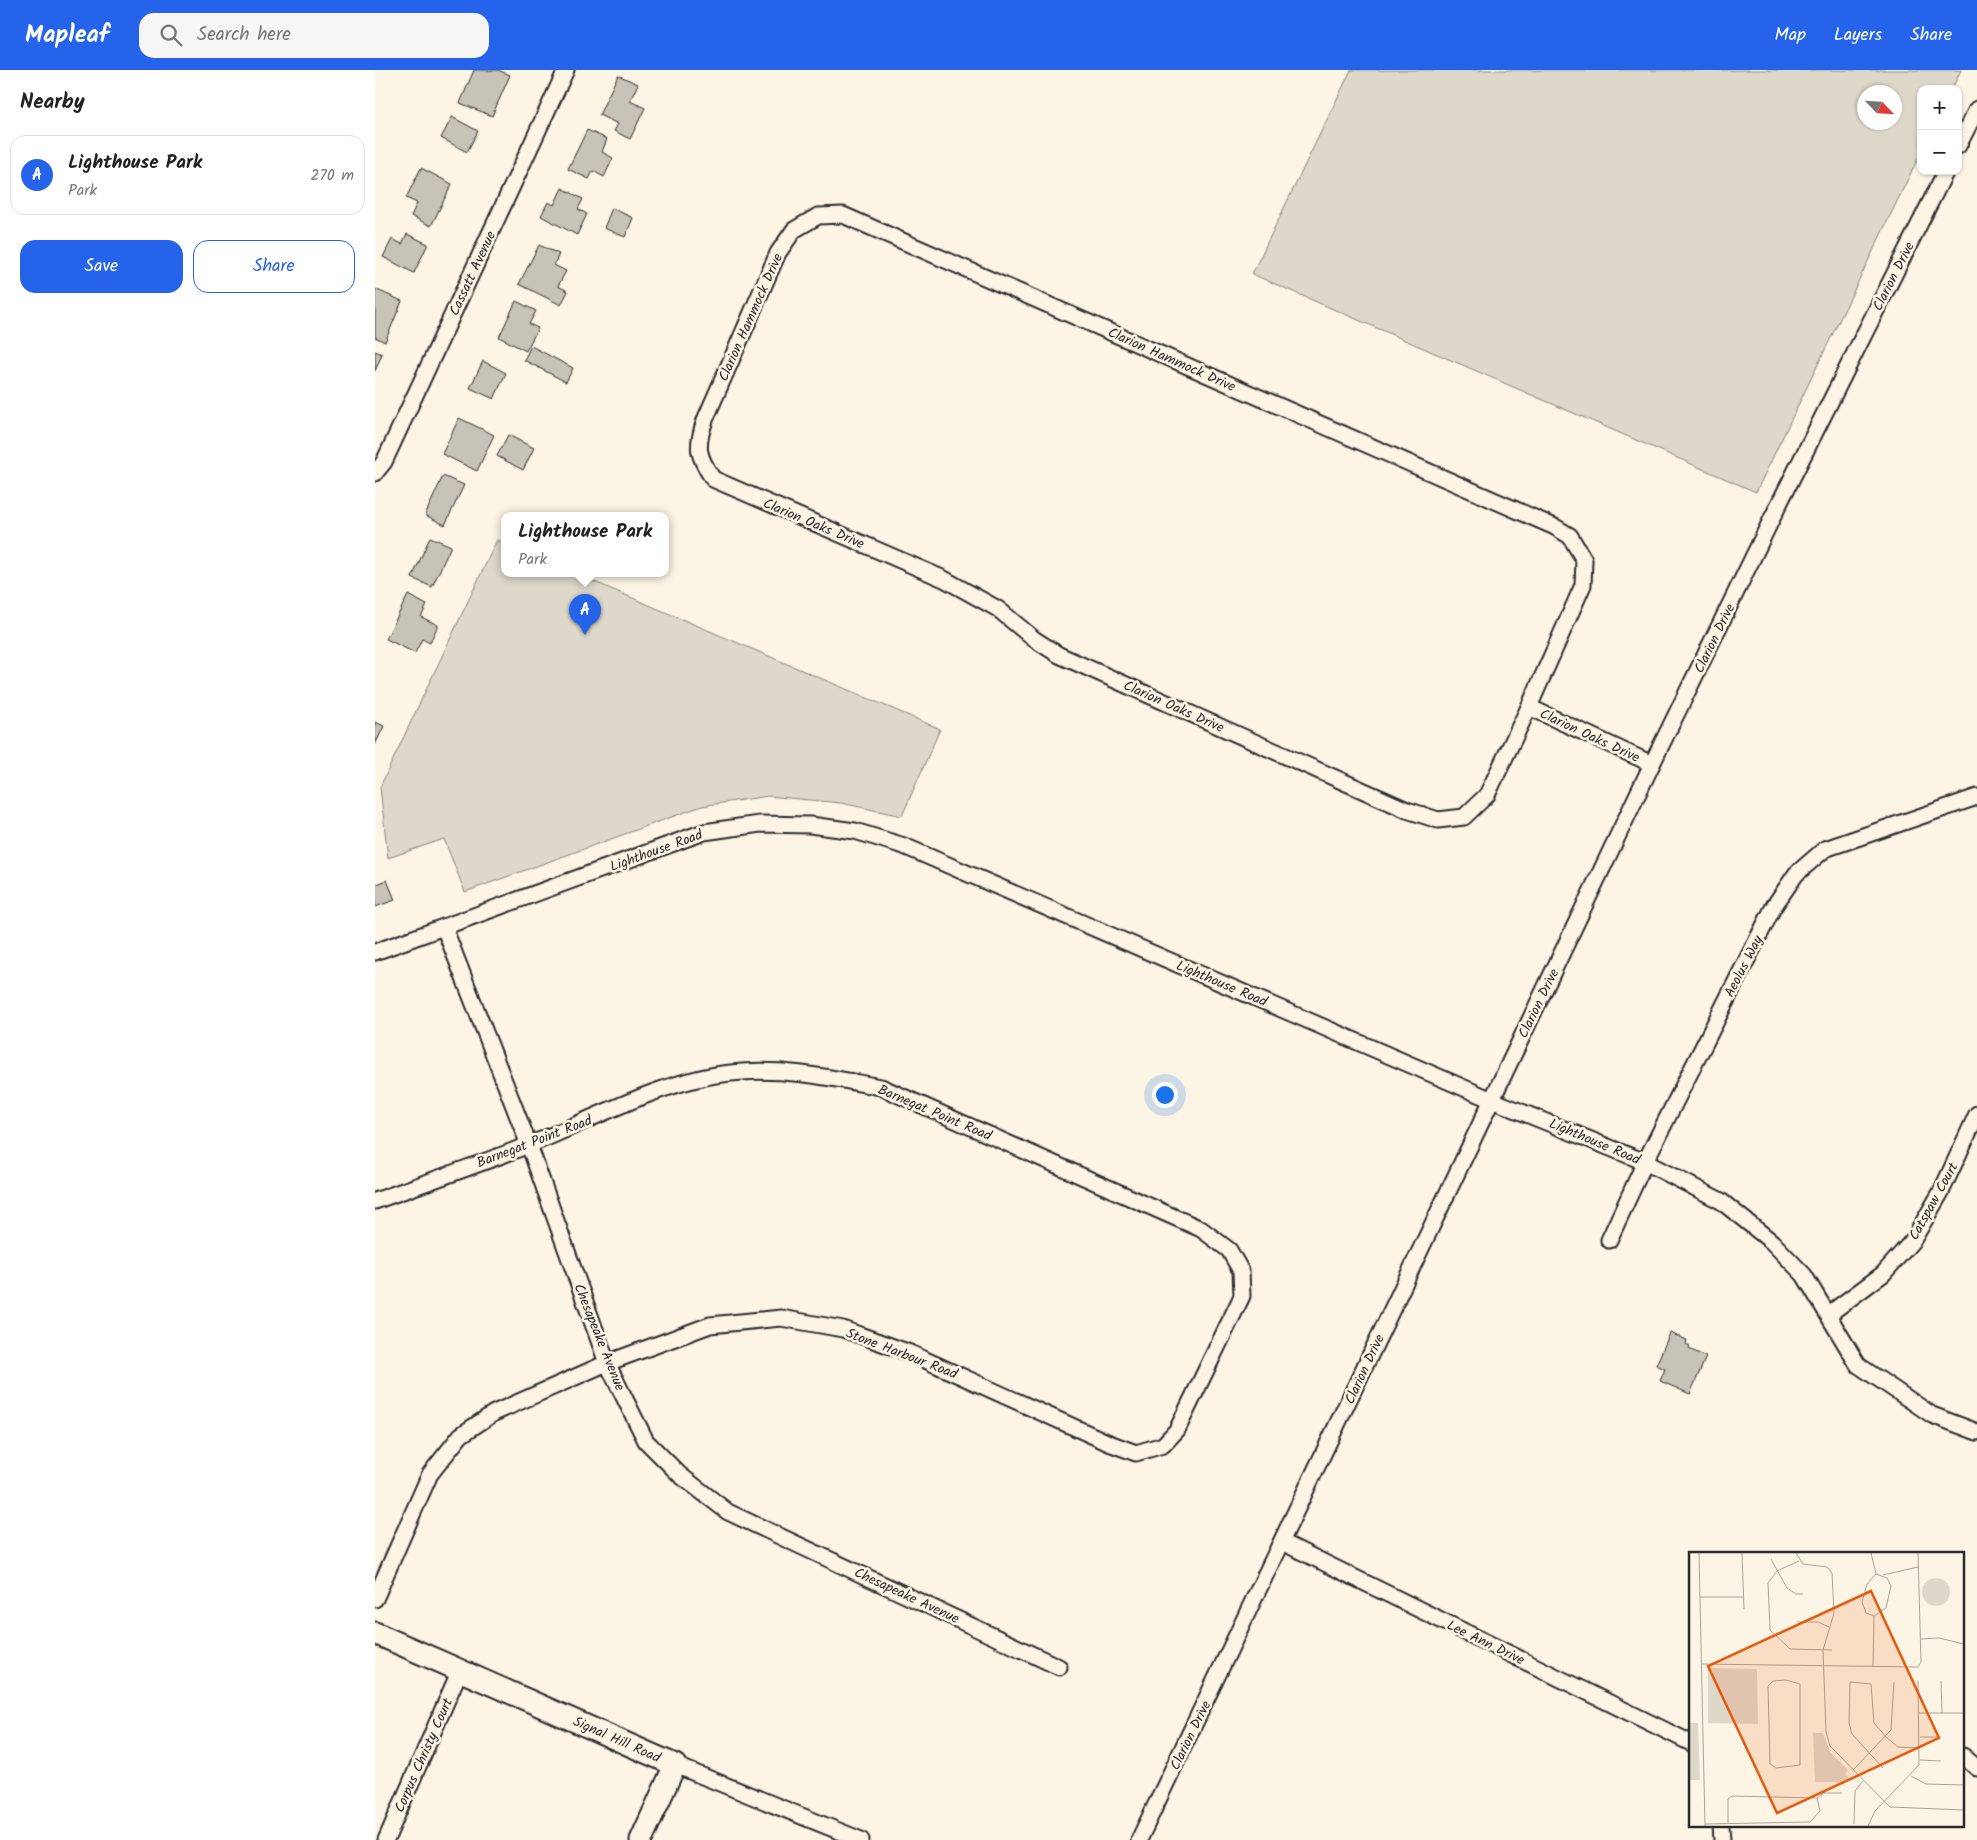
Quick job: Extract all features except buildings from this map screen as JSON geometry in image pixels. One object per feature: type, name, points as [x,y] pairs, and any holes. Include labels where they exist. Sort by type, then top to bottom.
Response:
[{"type":"street","name":"Cassatt Avenue","points":[[375,473],[389,453],[566,70]]},
{"type":"street","points":[[1962,138],[1977,109]]},
{"type":"street","name":"Clarion Drive","points":[[1139,1840],[1652,764],[1780,502],[1944,175]]},
{"type":"street","name":"Clarion Hammock Drive","points":[[705,420],[778,252],[794,230],[818,216],[843,215],[1555,527],[1570,536],[1584,560],[1583,585],[1529,707]]},
{"type":"street","name":"Clarion Oaks Drive","points":[[705,420],[699,440],[701,461],[713,479],[944,579],[998,609],[1034,639],[1059,655],[1407,810],[1438,820],[1465,817],[1487,795],[1529,707],[1652,764]]},
{"type":"street","name":"Aeolus Way","points":[[1609,1240],[1645,1162],[1774,906],[1796,874],[1825,849],[1977,797]]},
{"type":"street","name":"Lighthouse Road","points":[[375,952],[704,832],[760,824],[810,825],[855,831],[903,846],[1492,1100],[1645,1162],[1721,1201],[1772,1242],[1804,1275],[1858,1365],[1932,1415],[1977,1432]]},
{"type":"street","name":"Chesapeake Avenue","points":[[444,927],[529,1145],[607,1363],[646,1441],[680,1475],[728,1512],[1059,1667]]},
{"type":"street","name":"Barnegat Point Road","points":[[375,1201],[529,1145],[674,1084],[730,1072],[776,1071],[881,1088],[1201,1229]]},
{"type":"street","name":"Catspaw Court","points":[[1829,1314],[1883,1274],[1913,1240],[1941,1192],[1977,1114]]},
{"type":"street","name":"Stone Harbour Road","points":[[375,1599],[430,1474],[461,1436],[494,1413],[607,1363],[710,1325],[781,1318],[843,1329],[910,1353],[1109,1443],[1136,1453],[1163,1445],[1177,1430],[1242,1296],[1241,1271],[1229,1250],[1201,1229]]},
{"type":"street","name":"Lee Ann Drive","points":[[1282,1542],[1689,1741]]},
{"type":"street","name":"Signal Hill Road","points":[[375,1633],[675,1765],[861,1840]]},
{"type":"street","name":"Corpus Christy Court","points":[[386,1840],[460,1670]]},
{"type":"street","points":[[1965,1758],[1977,1768]]},
{"type":"street","points":[[641,1840],[675,1765]]},
{"type":"shaded area","points":[[1351,70],[1961,70],[1954,85],[1917,85],[1917,160],[1756,492],[1252,274]]},
{"type":"shaded area","points":[[497,540],[501,542],[501,577],[583,577],[940,729],[902,816],[841,803],[768,796],[702,806],[465,892],[444,839],[388,858],[380,787]]},
{"type":"place","name":"Lighthouse Park","points":[[585,635]]}]
